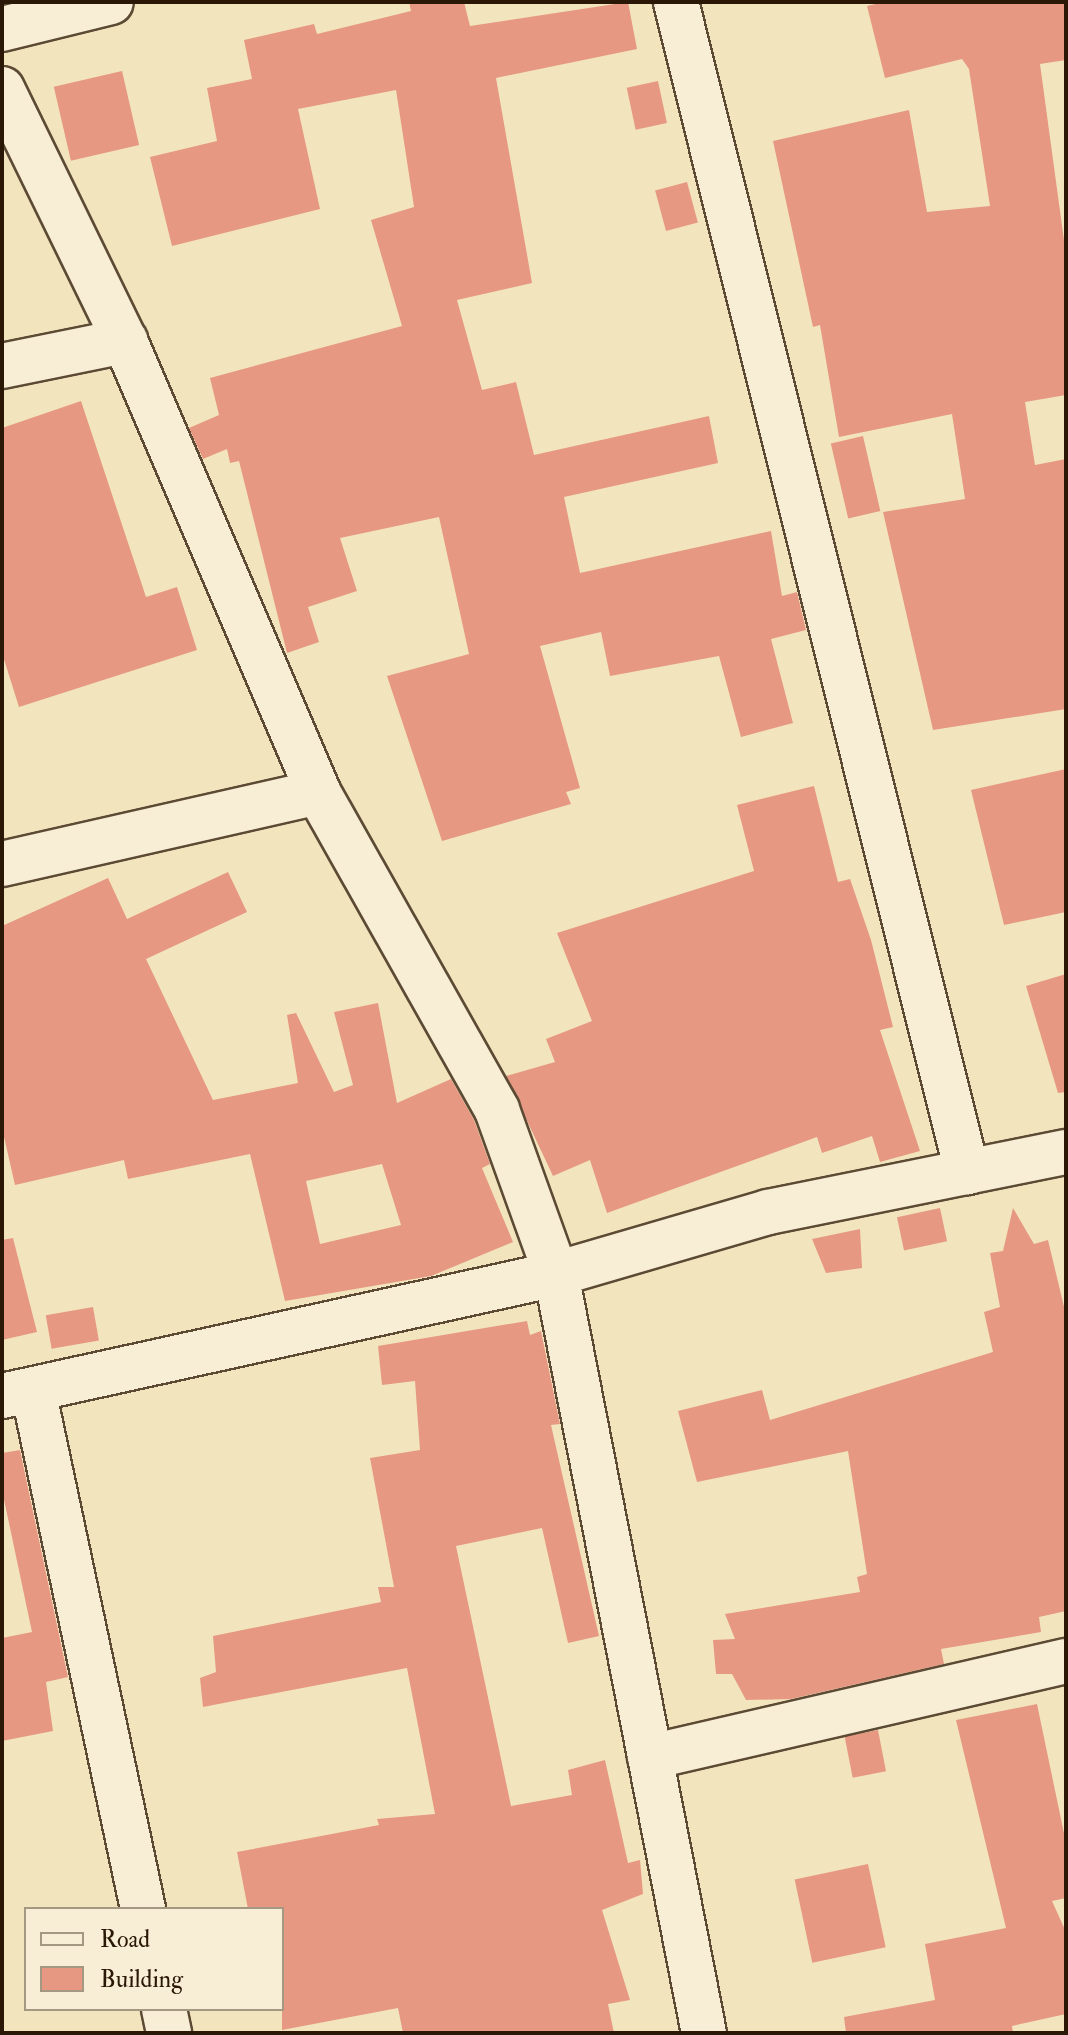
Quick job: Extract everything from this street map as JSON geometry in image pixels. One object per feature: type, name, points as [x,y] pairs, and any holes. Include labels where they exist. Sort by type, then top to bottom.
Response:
[{"type":"street","points":[[2,29],[111,2]]},
{"type":"street","points":[[676,2],[967,1172]]},
{"type":"street","points":[[2,89],[125,341],[318,792],[497,1110],[556,1274],[704,2033]]},
{"type":"street","points":[[2,366],[125,341]]},
{"type":"street","points":[[2,864],[318,792]]},
{"type":"street","points":[[143,1907],[18,1393],[556,1274],[768,1212],[1066,1152]]},
{"type":"street","points":[[650,1757],[1066,1661]]},
{"type":"street","points":[[164,2011],[169,2033]]},
{"type":"building","points":[[409,2],[464,2],[470,26],[628,2],[637,49],[496,78],[532,283],[457,300],[482,390],[516,382],[534,455],[709,416],[718,463],[564,497],[580,573],[771,531],[782,596],[797,592],[806,630],[771,639],[793,723],[741,737],[719,656],[610,676],[601,632],[540,646],[580,788],[566,792],[571,804],[442,841],[387,676],[469,654],[439,517],[340,538],[357,591],[308,607],[319,642],[287,653],[239,461],[230,463],[227,449],[203,459],[189,428],[219,415],[210,378],[402,326],[371,220],[414,207],[396,90],[298,109],[320,209],[172,246],[150,157],[217,141],[207,88],[252,79],[244,40],[314,24],[317,34],[411,11]]},
{"type":"building","points":[[884,2],[1066,2],[1066,60],[1040,64],[1066,255],[1066,395],[1025,402],[1035,465],[1066,459],[1066,709],[933,730],[883,512],[965,499],[952,414],[839,437],[820,325],[813,327],[773,141],[909,110],[927,212],[990,206],[969,69],[962,59],[885,78],[867,6]]},
{"type":"building","points":[[122,71],[139,145],[71,161],[54,87]]},
{"type":"building","points":[[658,81],[667,123],[636,130],[627,88]]},
{"type":"building","points":[[687,182],[698,223],[666,231],[655,191]]},
{"type":"building","points":[[81,401],[146,597],[177,587],[197,650],[19,707],[2,653],[2,428]]},
{"type":"building","points":[[863,436],[880,511],[848,518],[831,443]]},
{"type":"building","points":[[1066,769],[1066,912],[1004,925],[971,790]]},
{"type":"building","points":[[814,786],[838,882],[850,879],[871,940],[893,1027],[880,1030],[920,1151],[880,1162],[872,1136],[822,1153],[817,1137],[607,1213],[590,1160],[553,1176],[506,1076],[555,1062],[546,1039],[592,1021],[557,933],[754,871],[737,805]]},
{"type":"building","points":[[228,872],[247,912],[146,959],[213,1100],[298,1083],[287,1015],[296,1013],[334,1092],[353,1085],[334,1012],[378,1003],[397,1103],[451,1079],[474,1120],[490,1164],[482,1168],[513,1242],[431,1276],[285,1301],[250,1154],[128,1179],[124,1160],[15,1185],[2,1128],[2,926],[108,878],[127,919]],"holes":[[[382,1164],[401,1225],[320,1244],[306,1181]]]},
{"type":"building","points":[[1066,974],[1066,1092],[1058,1093],[1026,986]]},
{"type":"building","points":[[940,1208],[947,1241],[904,1250],[897,1217]]},
{"type":"building","points":[[1013,1208],[1034,1244],[1048,1240],[1066,1315],[1066,1611],[1039,1617],[1041,1632],[941,1649],[944,1664],[791,1699],[746,1700],[732,1674],[716,1674],[713,1640],[735,1639],[725,1614],[860,1592],[857,1577],[867,1574],[848,1451],[697,1482],[678,1411],[762,1390],[770,1420],[993,1352],[984,1312],[1000,1307],[990,1253],[1003,1251]]},
{"type":"building","points":[[860,1229],[862,1268],[826,1273],[812,1239]]},
{"type":"building","points":[[13,1238],[37,1332],[2,1340],[2,1240]]},
{"type":"building","points":[[93,1307],[99,1340],[52,1349],[46,1315]]},
{"type":"building","points":[[527,1321],[530,1335],[541,1331],[560,1424],[551,1425],[599,1636],[568,1643],[542,1528],[456,1546],[511,1806],[572,1795],[568,1770],[605,1760],[628,1863],[640,1860],[643,1894],[602,1910],[630,2000],[608,2004],[614,2033],[403,2033],[398,2008],[282,2030],[284,1907],[248,1907],[237,1852],[379,1825],[377,1819],[435,1814],[407,1668],[203,1707],[200,1678],[216,1672],[213,1636],[381,1602],[378,1587],[394,1587],[370,1458],[420,1450],[415,1381],[382,1385],[378,1346]]},
{"type":"building","points":[[20,1450],[68,1677],[46,1682],[53,1731],[2,1741],[2,1638],[32,1632],[2,1490],[2,1453]]},
{"type":"building","points":[[1037,1704],[1066,1843],[1066,1898],[1052,1901],[1066,1932],[1066,2014],[1012,2026],[1013,2033],[846,2033],[844,2017],[935,2000],[925,1944],[1006,1928],[956,1720]]},
{"type":"building","points":[[878,1730],[886,1771],[853,1778],[845,1736]]},
{"type":"building","points":[[868,1864],[886,1947],[812,1963],[795,1880]]}]
